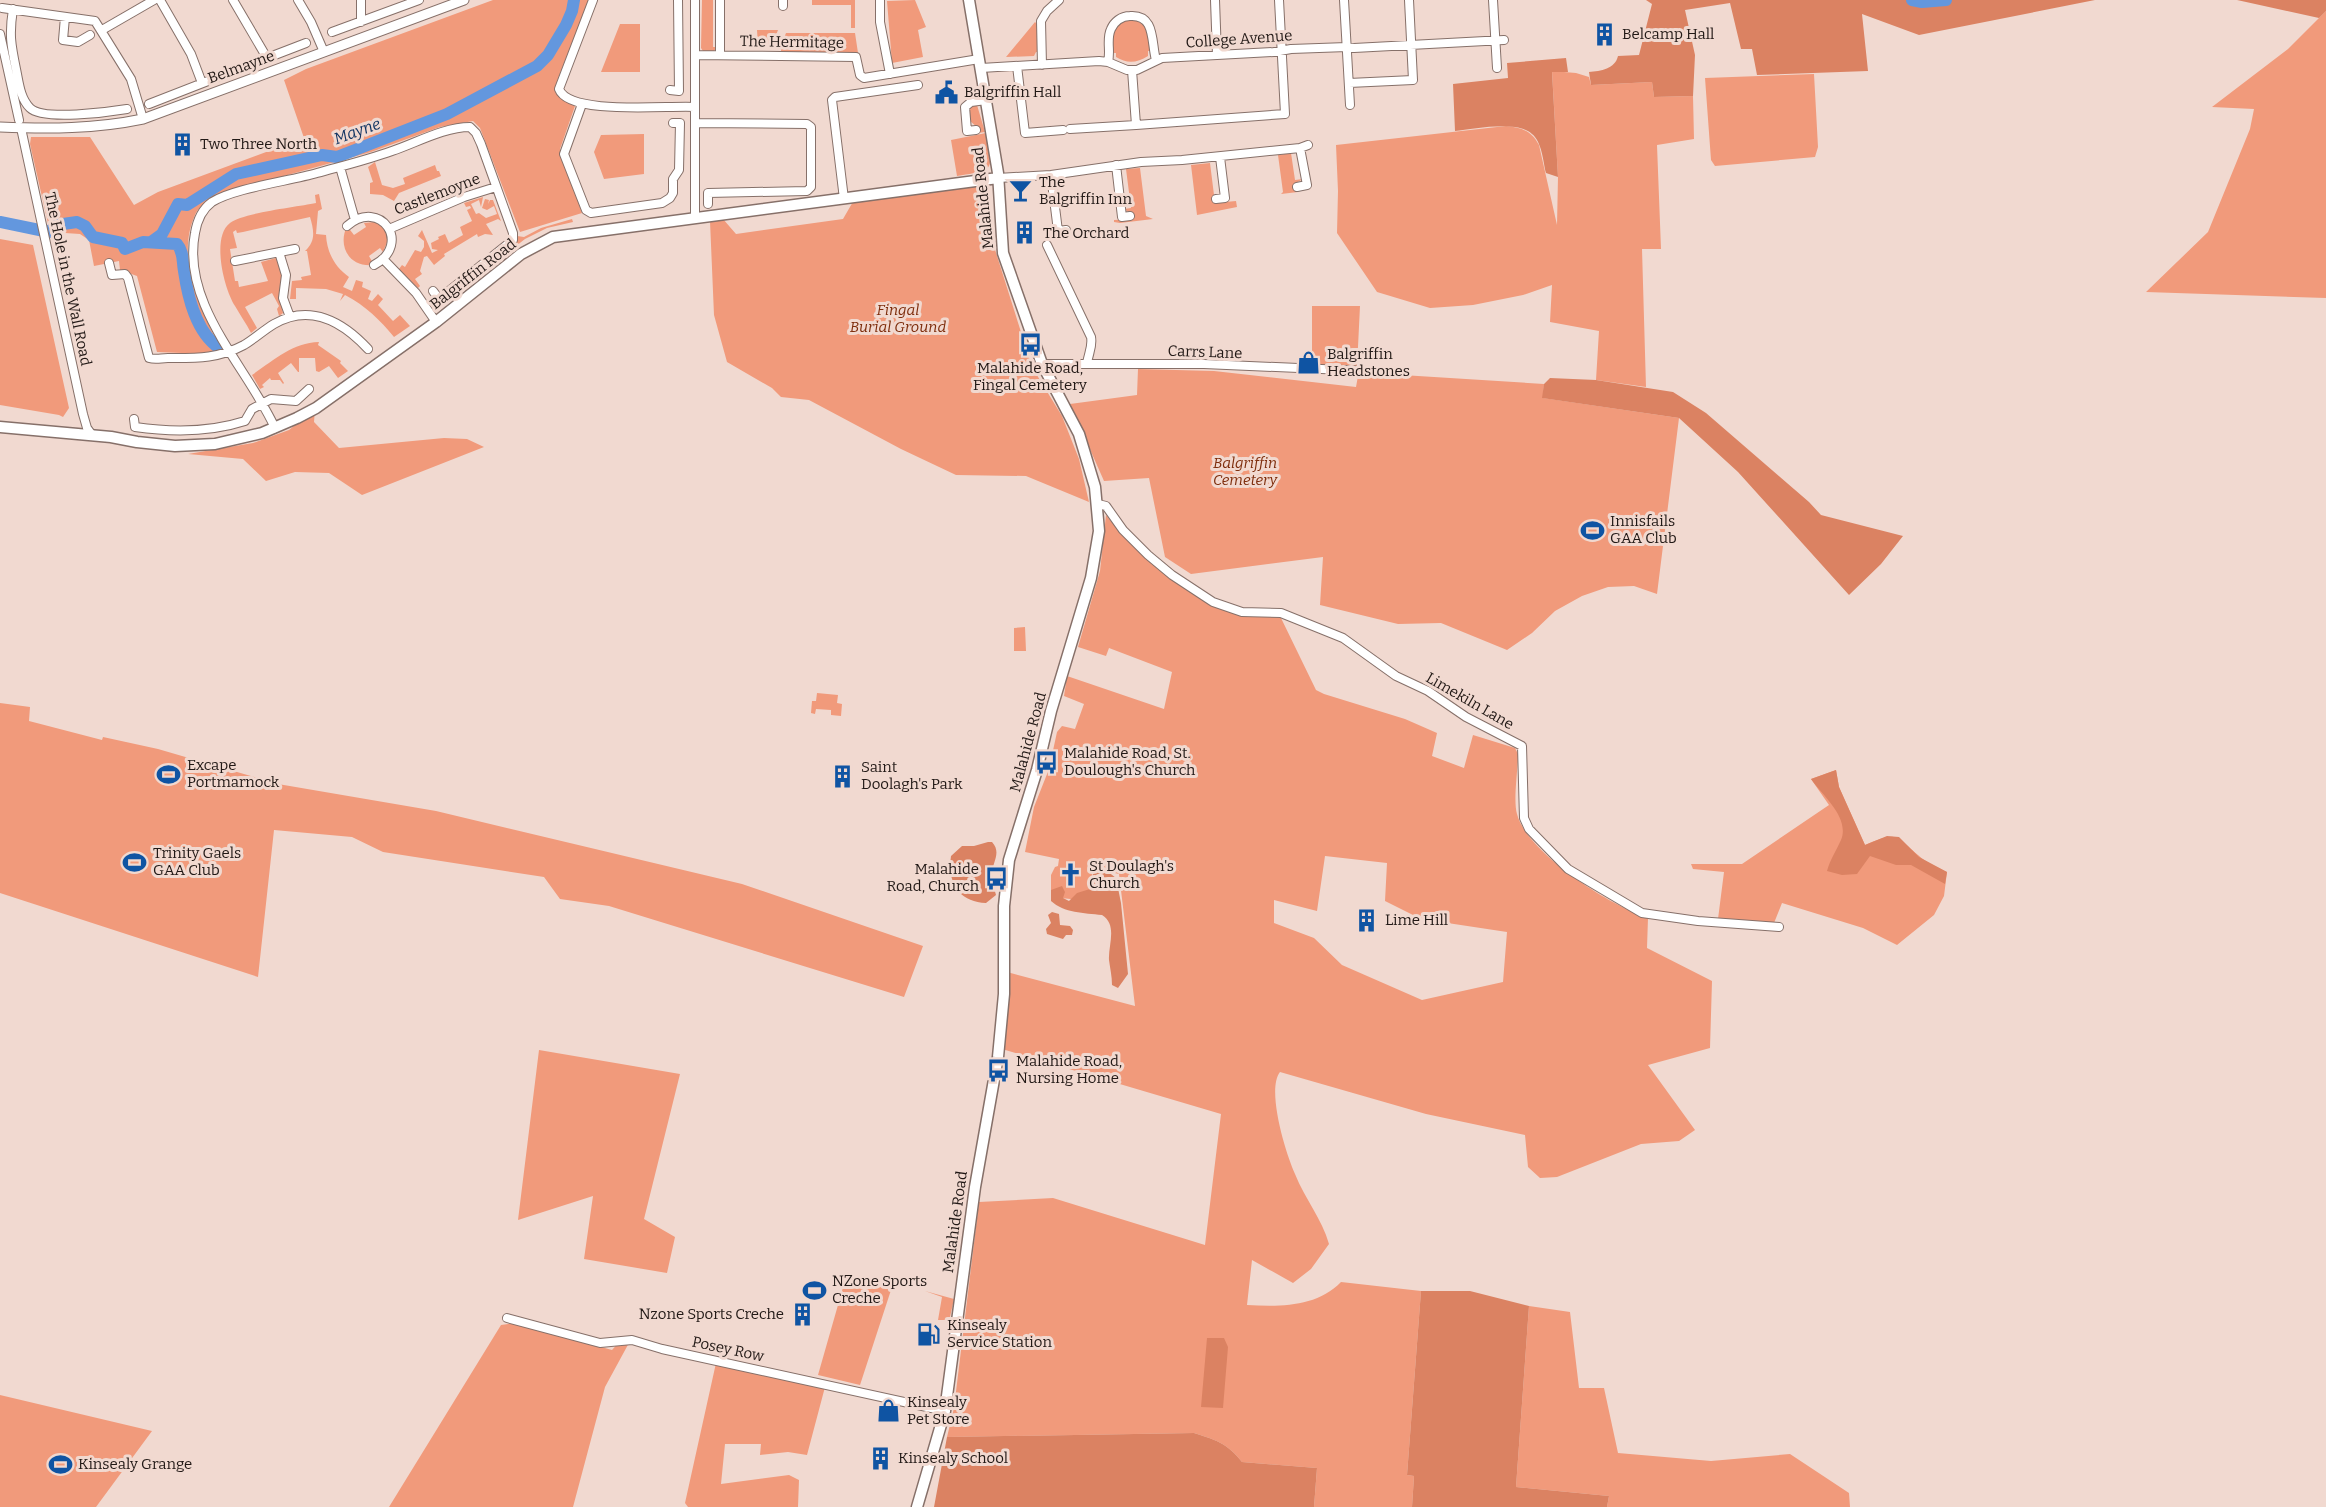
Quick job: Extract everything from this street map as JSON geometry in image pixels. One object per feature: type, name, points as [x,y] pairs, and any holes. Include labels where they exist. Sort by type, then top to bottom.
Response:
[{"type":"main road","name":"Malahide Road","points":[[917,1507],[945,1411],[975,1187],[998,1057],[1004,1001],[1004,906],[1009,860],[1091,578],[1099,531],[1098,504],[1091,470],[1079,434],[1042,364],[1003,253],[998,178],[969,0]]},
{"type":"main road","name":"Balgriffin Road","points":[[40,432],[92,435],[176,446],[215,444],[247,437],[275,428],[316,408],[436,322],[521,254],[554,237],[998,178]]},
{"type":"main road","points":[[0,427],[40,432]]},
{"type":"main road","name":"Balgriffin Road","points":[[40,432],[80,441],[110,444],[137,442]]},
{"type":"street","points":[[103,32],[154,0]]},
{"type":"street","points":[[160,0],[191,54],[202,83]]},
{"type":"street","points":[[233,0],[267,58]]},
{"type":"street","points":[[298,0],[324,52]]},
{"type":"street","points":[[361,0],[361,22]]},
{"type":"street","points":[[332,32],[419,0]]},
{"type":"street","name":"Belmayne","points":[[0,127],[24,117],[89,128],[143,119],[464,0]]},
{"type":"street","points":[[593,0],[559,89],[565,98],[591,106],[695,107]]},
{"type":"street","points":[[670,90],[679,90],[678,0]]},
{"type":"street","points":[[695,0],[695,217]]},
{"type":"street","points":[[720,0],[720,55]]},
{"type":"street","points":[[880,0],[880,22],[890,74]]},
{"type":"street","points":[[1042,64],[1041,21],[1047,11],[1059,0]]},
{"type":"street","points":[[1215,0],[1217,55]]},
{"type":"street","points":[[1017,66],[1025,133],[1285,114],[1279,0]]},
{"type":"street","points":[[1344,0],[1350,105]]},
{"type":"street","points":[[1349,82],[1413,80],[1409,0]]},
{"type":"street","points":[[1493,0],[1499,40],[1497,68]]},
{"type":"street","points":[[2,8],[95,21],[131,79],[143,119]]},
{"type":"street","points":[[13,9],[9,36],[24,117]]},
{"type":"street","points":[[1108,62],[1112,26],[1122,18],[1130,16],[1141,18],[1149,25],[1156,60]]},
{"type":"street","points":[[65,17],[63,40],[78,42],[90,35]]},
{"type":"street","points":[[0,34],[24,117]]},
{"type":"street","name":"College Avenue","points":[[1132,70],[1147,66],[1156,60],[1217,55],[1347,46],[1354,48],[1499,40]]},
{"type":"street","points":[[149,104],[306,43]]},
{"type":"street","name":"The Hermitage","points":[[695,55],[856,57],[860,75],[864,78],[980,64]]},
{"type":"street","points":[[980,64],[1017,66],[1108,62],[1126,70],[1132,70],[1136,124]]},
{"type":"street","points":[[844,199],[832,100],[918,85]]},
{"type":"street","points":[[976,130],[967,131],[965,107],[971,102],[986,100]]},
{"type":"street","points":[[582,104],[564,154],[586,210],[591,213],[662,203],[670,198],[674,189],[673,179],[680,168],[680,123],[673,123]]},
{"type":"street","points":[[24,117],[127,109]]},
{"type":"street","name":"The Hole in the Wall Road","points":[[24,117],[41,217],[83,414],[87,428],[92,435]]},
{"type":"street","points":[[695,123],[807,124],[811,128],[811,188],[807,191],[708,193],[708,204]]},
{"type":"street","name":"Castlemoyne","points":[[275,428],[209,314],[196,279],[194,237],[197,222],[203,211],[214,201],[227,195],[340,167],[439,134],[470,127],[476,133],[513,233],[513,240],[439,299],[433,291]]},
{"type":"street","points":[[998,178],[1052,175],[1116,165],[1220,157],[1304,147],[1307,185],[1298,187]]},
{"type":"street","points":[[1216,199],[1225,198],[1220,157]]},
{"type":"street","points":[[1116,165],[1122,217],[1130,216]]},
{"type":"street","points":[[340,167],[355,220],[347,226]]},
{"type":"street","points":[[1052,175],[1058,231],[1066,230]]},
{"type":"street","name":"Castlemoyne","points":[[389,229],[464,197],[496,187]]},
{"type":"street","name":"Castlemoyne","points":[[355,220],[366,216],[374,217],[389,229],[391,249],[384,260]]},
{"type":"street","points":[[1047,245],[1091,337],[1092,347],[1087,364]]},
{"type":"street","points":[[235,261],[295,249]]},
{"type":"street","points":[[279,252],[286,275],[283,298],[290,317]]},
{"type":"street","points":[[374,265],[384,260],[416,293],[436,322]]},
{"type":"street","points":[[110,263],[112,275],[122,274],[128,278],[149,358],[211,358],[230,351],[275,323],[290,317],[327,318],[353,333],[368,349]]},
{"type":"street","name":"Carrs Lane","points":[[1042,364],[1204,364],[1367,371]]},
{"type":"street","points":[[134,419],[135,427],[147,429],[214,428],[245,421],[252,409],[271,399],[296,402],[309,389]]},
{"type":"street","name":"Limekiln Lane","points":[[1098,504],[1106,506],[1123,530],[1148,555],[1172,575],[1213,602],[1242,612],[1281,613],[1343,638],[1396,676],[1428,691],[1466,717],[1522,746],[1524,818],[1529,829],[1568,869],[1642,913],[1698,921],[1779,927]]},
{"type":"street","name":"Posey Row","points":[[507,1318],[600,1343],[632,1340],[662,1349],[945,1411]]},
{"type":"green space","points":[[493,0],[589,0],[557,81],[556,92],[562,99],[575,106],[560,149],[582,213],[520,232],[480,128],[473,121],[440,127],[371,152],[215,195],[196,212],[188,249],[193,284],[221,349],[206,354],[157,352],[137,276],[120,270],[119,261],[94,266],[89,240],[80,234],[50,232],[30,144],[31,137],[90,137],[134,205],[158,192],[304,138],[284,80],[306,69]]},
{"type":"green space","points":[[702,0],[713,0],[713,47],[718,47],[714,51],[703,51],[701,48]]},
{"type":"green space","points":[[812,0],[855,0],[855,28],[851,28],[851,5],[812,5]]},
{"type":"green space","points":[[915,0],[926,27],[918,30],[923,57],[892,63],[887,1]]},
{"type":"green space","points":[[2326,11],[2326,298],[2146,292],[2208,232],[2250,129],[2254,109],[2212,107],[2288,49]]},
{"type":"green space","points":[[1131,19],[1145,27],[1152,51],[1148,51],[1148,56],[1132,62],[1124,61],[1116,57],[1116,53],[1112,53],[1116,27]]},
{"type":"green space","points":[[1035,22],[1038,52],[1034,56],[1006,57]]},
{"type":"green space","points":[[620,24],[640,24],[640,72],[601,72]]},
{"type":"green space","points":[[757,30],[778,30],[772,45],[758,45]]},
{"type":"green space","points":[[786,33],[855,33],[858,53],[785,53],[781,51],[781,45]]},
{"type":"green space","points":[[1552,71],[1576,73],[1589,77],[1591,85],[1652,82],[1654,97],[1693,96],[1694,139],[1657,145],[1661,249],[1642,249],[1646,387],[1596,380],[1599,331],[1550,322],[1552,285],[1523,295],[1473,305],[1430,308],[1377,292],[1337,233],[1336,145],[1506,126],[1526,131],[1539,145],[1557,225],[1558,177]]},
{"type":"green space","points":[[1814,74],[1818,147],[1815,157],[1715,166],[1711,160],[1705,78]]},
{"type":"green space","points":[[977,105],[985,132],[978,133],[977,127],[970,121],[970,107]]},
{"type":"green space","points":[[986,133],[990,155],[989,167],[979,172],[957,176],[951,140]]},
{"type":"green space","points":[[644,134],[644,174],[604,179],[594,152],[601,135]]},
{"type":"green space","points":[[1291,153],[1295,180],[1303,179],[1296,183],[1298,192],[1281,194],[1283,192],[1278,155]]},
{"type":"green space","points":[[375,162],[382,185],[393,188],[405,184],[403,178],[435,165],[441,176],[399,193],[394,201],[383,195],[370,194],[370,183],[373,182],[368,167]]},
{"type":"green space","points":[[1210,163],[1215,203],[1236,201],[1237,207],[1197,215],[1191,165]]},
{"type":"green space","points":[[1140,168],[1146,216],[1153,219],[1114,222],[1114,220],[1131,219],[1130,213],[1124,209],[1131,208],[1126,169]]},
{"type":"green space","name":"Fingal Burial Ground","points":[[980,186],[989,194],[992,240],[1032,367],[1062,416],[1079,459],[1089,502],[1026,476],[956,475],[901,449],[809,400],[781,397],[772,388],[727,362],[714,315],[710,221],[723,219],[736,234],[843,219],[854,200]]},
{"type":"green space","points":[[319,194],[322,209],[318,211],[316,234],[326,235],[333,259],[349,277],[343,287],[352,291],[356,280],[363,282],[362,287],[371,291],[368,299],[372,301],[378,294],[383,299],[378,305],[393,321],[400,315],[410,326],[394,337],[360,304],[345,295],[340,301],[343,294],[326,289],[296,288],[296,299],[290,299],[292,281],[302,280],[301,277],[311,275],[307,251],[305,251],[313,236],[310,217],[243,232],[237,233],[236,230],[233,232],[237,248],[230,249],[235,281],[238,281],[239,287],[268,281],[261,262],[276,258],[282,275],[280,298],[283,313],[279,316],[277,309],[279,306],[272,293],[245,307],[257,328],[251,333],[231,298],[221,263],[221,239],[224,230],[236,219],[246,216],[316,203],[315,195]]},
{"type":"green space","points":[[483,197],[481,207],[479,200],[471,204],[476,214],[479,213],[486,218],[497,214],[494,206],[487,210],[482,208],[485,199],[489,200],[488,204],[490,200],[493,200],[501,221],[498,219],[486,224],[493,235],[485,234],[478,237],[477,234],[444,254],[445,256],[434,265],[427,256],[424,257],[420,271],[422,274],[415,279],[420,286],[418,288],[399,269],[402,265],[405,267],[415,250],[421,252],[424,247],[424,241],[418,236],[422,230],[432,253],[438,250],[432,249],[431,243],[445,234],[449,243],[463,235],[460,227],[472,221],[467,210],[471,208],[466,207],[464,203]]},
{"type":"green space","points":[[572,219],[573,222],[547,228],[525,239],[436,309],[429,302],[432,299],[437,304],[515,244],[517,236],[524,237],[541,228]]},
{"type":"green space","points":[[374,222],[382,225],[387,232],[388,240],[383,252],[380,248],[369,256],[374,265],[358,263],[352,260],[345,248],[344,234],[347,226],[354,235],[366,227],[364,223]]},
{"type":"green space","points":[[0,239],[33,245],[69,408],[63,417],[0,405]]},
{"type":"green space","points":[[1312,306],[1360,306],[1357,367],[1312,365]]},
{"type":"green space","points":[[319,342],[318,345],[341,361],[340,363],[348,371],[338,378],[329,366],[319,372],[316,371],[315,358],[299,358],[299,372],[291,363],[278,373],[283,384],[280,380],[270,378],[260,389],[252,375],[300,345]]},
{"type":"green space","name":"Balgriffin Cemetery","points":[[1138,369],[1214,371],[1356,387],[1358,376],[1369,377],[1370,373],[1544,384],[1543,398],[1679,418],[1657,594],[1634,586],[1608,587],[1582,596],[1555,611],[1532,633],[1507,650],[1441,623],[1398,624],[1320,605],[1323,557],[1191,574],[1165,557],[1149,478],[1104,481],[1070,404],[1137,395]]},
{"type":"green space","points":[[315,409],[314,422],[339,448],[444,438],[467,439],[484,447],[362,495],[329,473],[295,472],[266,481],[243,459],[188,454],[253,443],[289,430]]},
{"type":"green space","points":[[1106,515],[1149,559],[1205,600],[1239,615],[1281,618],[1316,690],[1405,719],[1437,733],[1432,756],[1464,768],[1473,735],[1515,748],[1518,754],[1517,814],[1524,829],[1536,845],[1572,876],[1593,890],[1632,912],[1648,918],[1647,948],[1712,981],[1710,1048],[1648,1065],[1695,1130],[1679,1141],[1641,1144],[1557,1177],[1540,1178],[1528,1167],[1525,1135],[1426,1114],[1280,1072],[1276,1081],[1275,1093],[1283,1138],[1295,1174],[1329,1244],[1311,1269],[1293,1283],[1252,1260],[1247,1305],[1297,1304],[1321,1296],[1341,1282],[1421,1291],[1407,1475],[1414,1476],[1412,1507],[1314,1507],[1317,1468],[1242,1462],[1221,1443],[1194,1433],[947,1437],[954,1408],[979,1202],[1053,1198],[1205,1245],[1221,1114],[1002,1049],[1007,972],[1135,1006],[1119,874],[1093,868],[1090,901],[1051,897],[1051,875],[1058,866],[1059,859],[1025,852],[1034,807],[1049,769],[1057,732],[1062,726],[1075,729],[1084,704],[1064,696],[1067,676],[1164,709],[1172,672],[1109,648],[1106,656],[1078,647],[1100,571]],"holes":[[[1325,856],[1387,863],[1385,901],[1421,919],[1507,932],[1503,982],[1422,1000],[1342,965],[1314,938],[1274,923],[1274,900],[1317,911]]]},
{"type":"green space","points":[[1025,627],[1026,651],[1014,651],[1014,628]]},
{"type":"green space","points":[[817,693],[838,695],[837,703],[842,704],[841,716],[831,715],[831,710],[816,709],[815,714],[811,713],[812,701],[816,701]]},
{"type":"green space","points":[[0,703],[30,707],[29,721],[102,740],[103,737],[158,749],[278,784],[436,811],[742,884],[923,946],[904,997],[609,906],[560,899],[544,877],[383,852],[352,837],[274,830],[258,977],[0,893]]},
{"type":"green space","points":[[1836,770],[1839,787],[1865,845],[1883,838],[1894,837],[1924,860],[1947,872],[1944,896],[1934,915],[1897,945],[1863,928],[1782,903],[1774,923],[1718,919],[1724,872],[1693,869],[1691,864],[1742,864],[1829,805],[1811,779]]},
{"type":"green space","points":[[539,1050],[680,1074],[644,1219],[675,1237],[667,1273],[584,1259],[593,1196],[518,1220]]},
{"type":"green space","points":[[846,1277],[891,1290],[860,1385],[818,1375]]},
{"type":"green space","points":[[925,1291],[954,1299],[950,1317],[938,1320],[942,1297]]},
{"type":"green space","points":[[1529,1306],[1570,1312],[1579,1388],[1604,1388],[1618,1453],[1711,1461],[1790,1454],[1849,1493],[1850,1507],[1607,1507],[1609,1496],[1516,1487]]},
{"type":"green space","points":[[516,1323],[612,1350],[622,1339],[630,1341],[605,1387],[573,1507],[389,1507],[501,1325]]},
{"type":"green space","points":[[716,1363],[825,1387],[807,1455],[788,1452],[760,1455],[761,1444],[725,1444],[721,1484],[789,1475],[799,1480],[798,1507],[688,1507],[685,1503]]},
{"type":"green space","points":[[0,1395],[152,1431],[96,1507],[0,1507]]},
{"type":"shaded area","points":[[1646,0],[2095,0],[1919,35],[1862,14],[1868,71],[1757,75],[1752,49],[1741,49],[1730,3],[1685,10],[1695,55],[1693,96],[1654,97],[1652,82],[1591,85],[1589,72],[1611,67],[1618,56],[1639,55],[1652,4]]},
{"type":"shaded area","points":[[2237,0],[2326,0],[2326,11],[2319,18]]},
{"type":"shaded area","points":[[1566,58],[1568,72],[1552,72],[1558,177],[1546,173],[1538,142],[1532,134],[1525,130],[1495,126],[1455,131],[1453,84],[1508,78],[1507,63]]},
{"type":"shaded area","points":[[1550,378],[1596,380],[1673,392],[1706,413],[1821,515],[1903,536],[1881,564],[1849,595],[1738,472],[1679,418],[1542,398],[1544,384]]},
{"type":"shaded area","points":[[1836,770],[1839,787],[1865,845],[1887,836],[1899,837],[1919,857],[1947,872],[1945,884],[1911,865],[1896,865],[1870,856],[1857,874],[1842,875],[1827,871],[1841,840],[1842,824],[1834,808],[1811,779]]},
{"type":"shaded area","points":[[992,842],[996,850],[992,875],[996,895],[986,903],[977,902],[962,895],[953,882],[950,866],[951,856],[962,846],[974,846]]},
{"type":"shaded area","points":[[1094,870],[1107,871],[1116,878],[1121,903],[1128,974],[1118,988],[1112,985],[1109,960],[1111,930],[1107,919],[1102,915],[1068,910],[1051,901],[1051,890],[1062,886],[1065,892],[1063,898],[1069,901],[1077,893],[1090,889]]},
{"type":"shaded area","points":[[1052,912],[1059,914],[1060,925],[1070,926],[1073,930],[1072,935],[1066,935],[1063,939],[1047,934],[1046,929],[1051,923],[1048,915]]},
{"type":"shaded area","points":[[1421,1291],[1470,1291],[1529,1306],[1516,1487],[1609,1496],[1607,1507],[1412,1507],[1414,1476],[1407,1475]]},
{"type":"shaded area","points":[[1207,1338],[1224,1338],[1228,1347],[1223,1408],[1201,1407]]},
{"type":"shaded area","points":[[1194,1433],[1221,1443],[1242,1462],[1317,1468],[1314,1507],[934,1507],[947,1437]]},
{"type":"waterway","name":"Mayne","points":[[151,242],[162,234],[178,204],[187,205],[236,174],[322,155],[337,157],[447,114],[537,66],[548,55],[566,25],[574,0]]},
{"type":"waterway","name":"Mayne","points":[[1912,0],[1922,2],[1946,0]]},
{"type":"waterway","name":"Mayne","points":[[0,222],[49,232],[56,225],[77,222],[85,226],[93,237],[122,243],[125,249],[143,242],[177,244],[182,253],[194,314],[204,333],[219,348]]},
{"type":"place","name":"Belcamp Hall","points":[[1604,34]]},
{"type":"place","name":"Balgriffin Hall","points":[[946,92]]},
{"type":"place","name":"Two Three North","points":[[182,144]]},
{"type":"place","name":"The Balgriffin Inn","points":[[1021,191]]},
{"type":"place","name":"The Orchard","points":[[1025,233]]},
{"type":"place","name":"Malahide Road, Fingal Cemetery","points":[[1030,344]]},
{"type":"place","name":"Balgriffin Headstones","points":[[1309,363]]},
{"type":"place","name":"Innisfails GAA Club","points":[[1592,530]]},
{"type":"place","name":"Malahide Road, St. Doulough's Church","points":[[1046,762]]},
{"type":"place","name":"Excape Portmarnock","points":[[169,774]]},
{"type":"place","name":"Saint Doolagh's Park","points":[[843,776]]},
{"type":"place","name":"Trinity Gaels GAA Club","points":[[135,862]]},
{"type":"place","name":"St Doulagh's Church","points":[[1071,875]]},
{"type":"place","name":"Malahide Road, Church","points":[[997,878]]},
{"type":"place","name":"Lime Hill","points":[[1367,920]]},
{"type":"place","name":"Malahide Road, Nursing Home","points":[[998,1070]]},
{"type":"place","name":"NZone Sports Creche","points":[[814,1290]]},
{"type":"place","name":"Nzone Sports Creche","points":[[802,1314]]},
{"type":"place","name":"Kinsealy Service Station","points":[[929,1334]]},
{"type":"place","name":"Kinsealy Pet Store","points":[[889,1411]]},
{"type":"place","name":"Kinsealy School","points":[[880,1458]]},
{"type":"place","name":"Kinsealy Grange","points":[[60,1464]]}]
